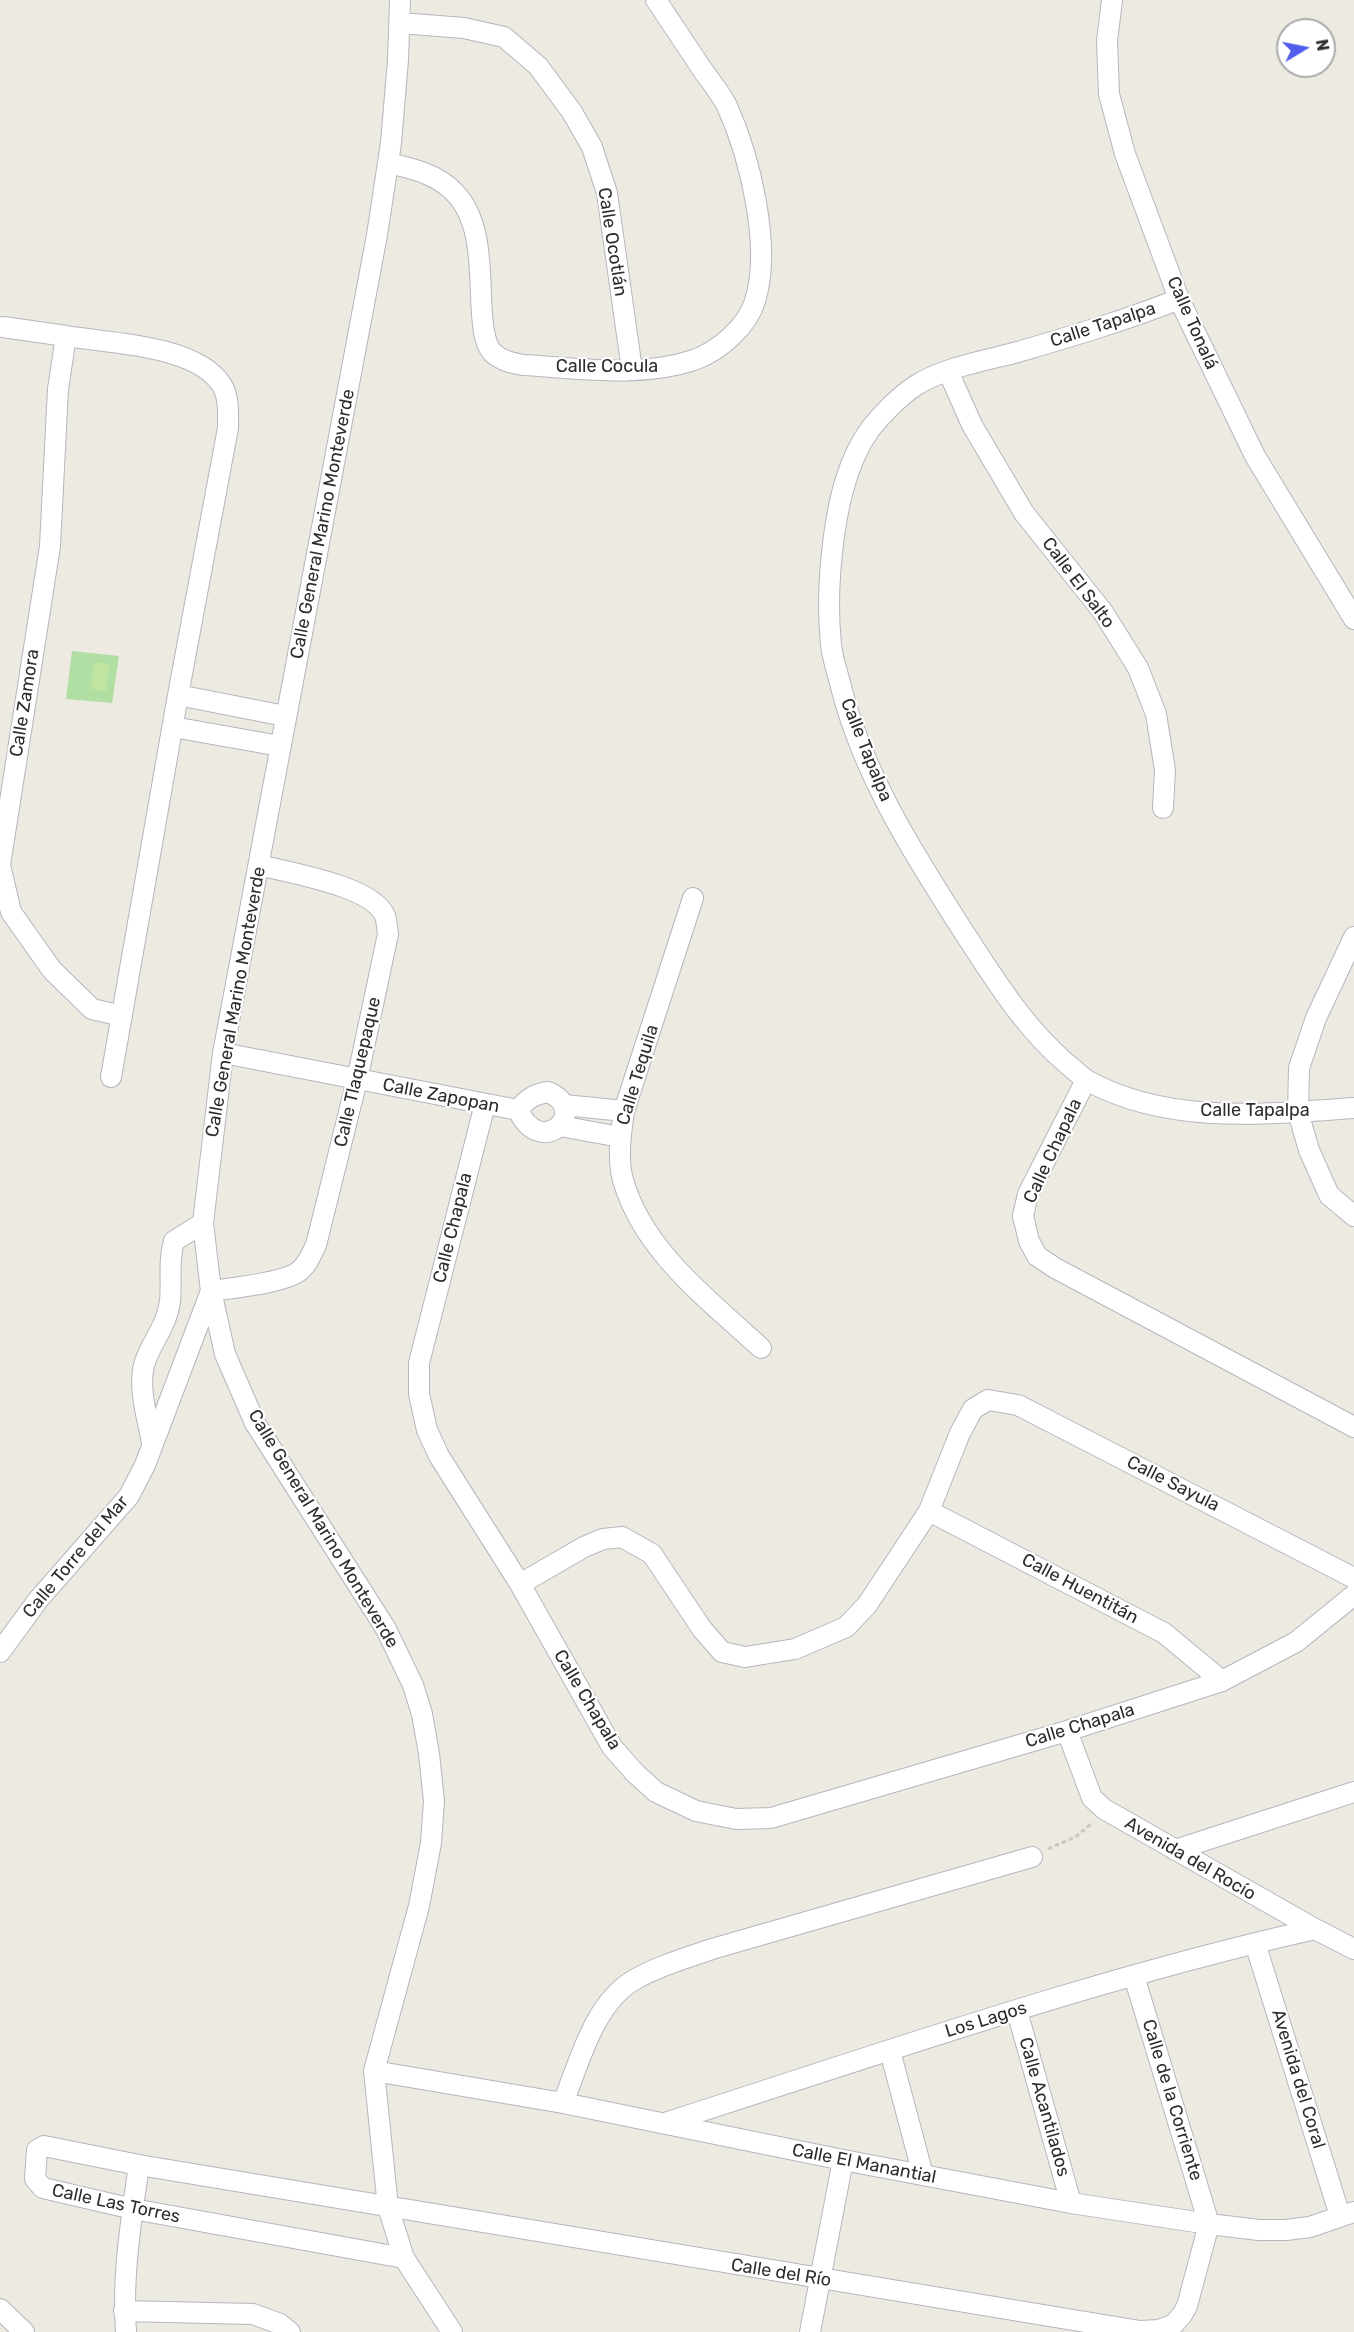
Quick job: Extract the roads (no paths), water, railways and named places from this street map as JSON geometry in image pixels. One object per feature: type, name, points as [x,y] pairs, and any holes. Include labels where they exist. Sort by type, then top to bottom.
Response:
[{"type":"street","name":"Calle General Marino Monteverde","points":[[400,0],[398,60],[388,163],[363,316],[320,547],[285,716],[224,1053],[203,1223],[211,1291],[225,1354],[255,1423],[386,1629],[414,1685],[422,1714],[434,1801],[431,1843],[419,1906],[375,2072],[388,2208],[404,2258],[452,2332]]},
{"type":"street","name":"Calle Cocula","points":[[388,163],[433,176],[454,192],[471,216],[477,249],[483,323],[487,343],[493,353],[506,362],[523,365],[632,370],[668,367],[696,359],[716,349],[739,328],[754,304],[760,280],[760,241],[755,201],[747,160],[726,105],[656,0]]},
{"type":"street","name":"Calle Tonalá","points":[[1112,0],[1107,42],[1109,94],[1125,154],[1179,299],[1255,456],[1354,619]]},
{"type":"street","name":"Calle Ocotlán","points":[[400,23],[464,28],[504,37],[538,66],[573,112],[592,147],[607,193],[632,370]]},
{"type":"street","name":"Calle Tapalpa","points":[[1179,299],[1148,312],[948,371],[916,385],[871,428],[850,468],[838,506],[828,583],[831,648],[847,712],[872,771],[909,847],[1009,1002],[1048,1047],[1086,1080],[1139,1102],[1204,1113],[1249,1115],[1354,1108]]},
{"type":"street","points":[[3,327],[182,356],[203,365],[220,381],[228,403],[228,428],[172,727],[111,1077]]},
{"type":"street","name":"Calle Zamora","points":[[66,336],[57,389],[50,546],[0,865],[10,912],[52,970],[92,1009],[122,1017]]},
{"type":"street","name":"Calle El Salto","points":[[948,371],[972,426],[1024,513],[1103,612],[1138,668],[1156,714],[1165,770],[1162,808]]},
{"type":"street","points":[[178,694],[285,716]]},
{"type":"street","points":[[172,727],[280,746]]},
{"type":"street","name":"Calle Tlaquepaque","points":[[211,1291],[281,1278],[297,1273],[308,1262],[321,1229],[357,1080],[388,934],[385,916],[372,899],[354,890],[259,865]]},
{"type":"street","name":"Calle Tequila","points":[[693,898],[624,1111],[620,1137],[622,1178],[641,1224],[683,1276],[761,1348]]},
{"type":"street","points":[[1354,937],[1316,1018],[1299,1068],[1298,1112],[1309,1150],[1329,1195],[1354,1216]]},
{"type":"street","name":"Calle Zapopan","points":[[224,1053],[518,1110]]},
{"type":"street","name":"Calle Chapala","points":[[1086,1080],[1028,1194],[1023,1216],[1029,1241],[1037,1256],[1055,1268],[1354,1427]]},
{"type":"street","name":"Calle Zapopan","points":[[518,1110],[526,1100],[537,1094],[548,1092],[558,1096],[564,1105],[624,1111]]},
{"type":"street","name":"Calle Chapala","points":[[485,1104],[419,1363],[419,1395],[428,1430],[439,1456],[520,1584],[612,1747],[656,1792],[696,1811],[736,1819],[771,1818],[1067,1731],[1221,1681],[1296,1642],[1354,1595]]},
{"type":"street","points":[[560,1126],[565,1117],[564,1105]]},
{"type":"street","name":"Calle Zapopan","points":[[518,1110],[524,1121],[542,1133],[552,1132],[560,1126],[620,1137]]},
{"type":"street","points":[[152,1447],[143,1387],[144,1365],[166,1318],[170,1301],[170,1253],[174,1241],[203,1223]]},
{"type":"street","name":"Calle Torre del Mar","points":[[0,1652],[38,1600],[129,1496],[152,1447],[211,1291]]},
{"type":"street","name":"Calle Sayula","points":[[929,1510],[960,1433],[973,1409],[988,1400],[1018,1405],[1354,1578]]},
{"type":"street","points":[[520,1584],[584,1547],[603,1539],[622,1537],[652,1554],[702,1629],[723,1652],[745,1658],[770,1654],[795,1649],[846,1627],[867,1605],[929,1510]]},
{"type":"street","name":"Calle Huentitán","points":[[929,1510],[1164,1633],[1221,1681]]},
{"type":"street","name":"Avenida del Rocío","points":[[1067,1731],[1092,1798],[1104,1809],[1314,1929],[1354,1949]]},
{"type":"street","points":[[1175,1850],[1354,1792]]},
{"type":"street","points":[[563,2103],[598,2016],[613,1997],[632,1981],[662,1966],[712,1949],[1032,1857]]},
{"type":"street","name":"Los Lagos","points":[[662,2124],[890,2050],[1134,1976],[1314,1929]]},
{"type":"street","name":"Avenida del Coral","points":[[1255,1943],[1347,2214]]},
{"type":"street","name":"Calle de la Corriente","points":[[1134,1976],[1209,2224]]},
{"type":"street","name":"Calle Acantilados","points":[[1017,2011],[1071,2202]]},
{"type":"street","points":[[890,2050],[923,2175]]},
{"type":"street","name":"Calle El Manantial","points":[[375,2072],[563,2103],[923,2175],[1209,2224],[1260,2230],[1286,2230],[1310,2227],[1347,2214]]},
{"type":"street","name":"Calle Las Torres","points":[[388,2208],[139,2165],[44,2146],[37,2150],[35,2179],[43,2188],[133,2209],[404,2258]]},
{"type":"street","points":[[810,2332],[843,2160]]},
{"type":"street","points":[[126,2332],[124,2311],[128,2240],[139,2165]]},
{"type":"street","name":"Calle del Río","points":[[388,2208],[1140,2331],[1159,2330],[1173,2325],[1187,2306],[1209,2224]]},
{"type":"street","points":[[0,2309],[24,2332]]},
{"type":"street","points":[[124,2311],[253,2314],[280,2324],[290,2332]]}]
